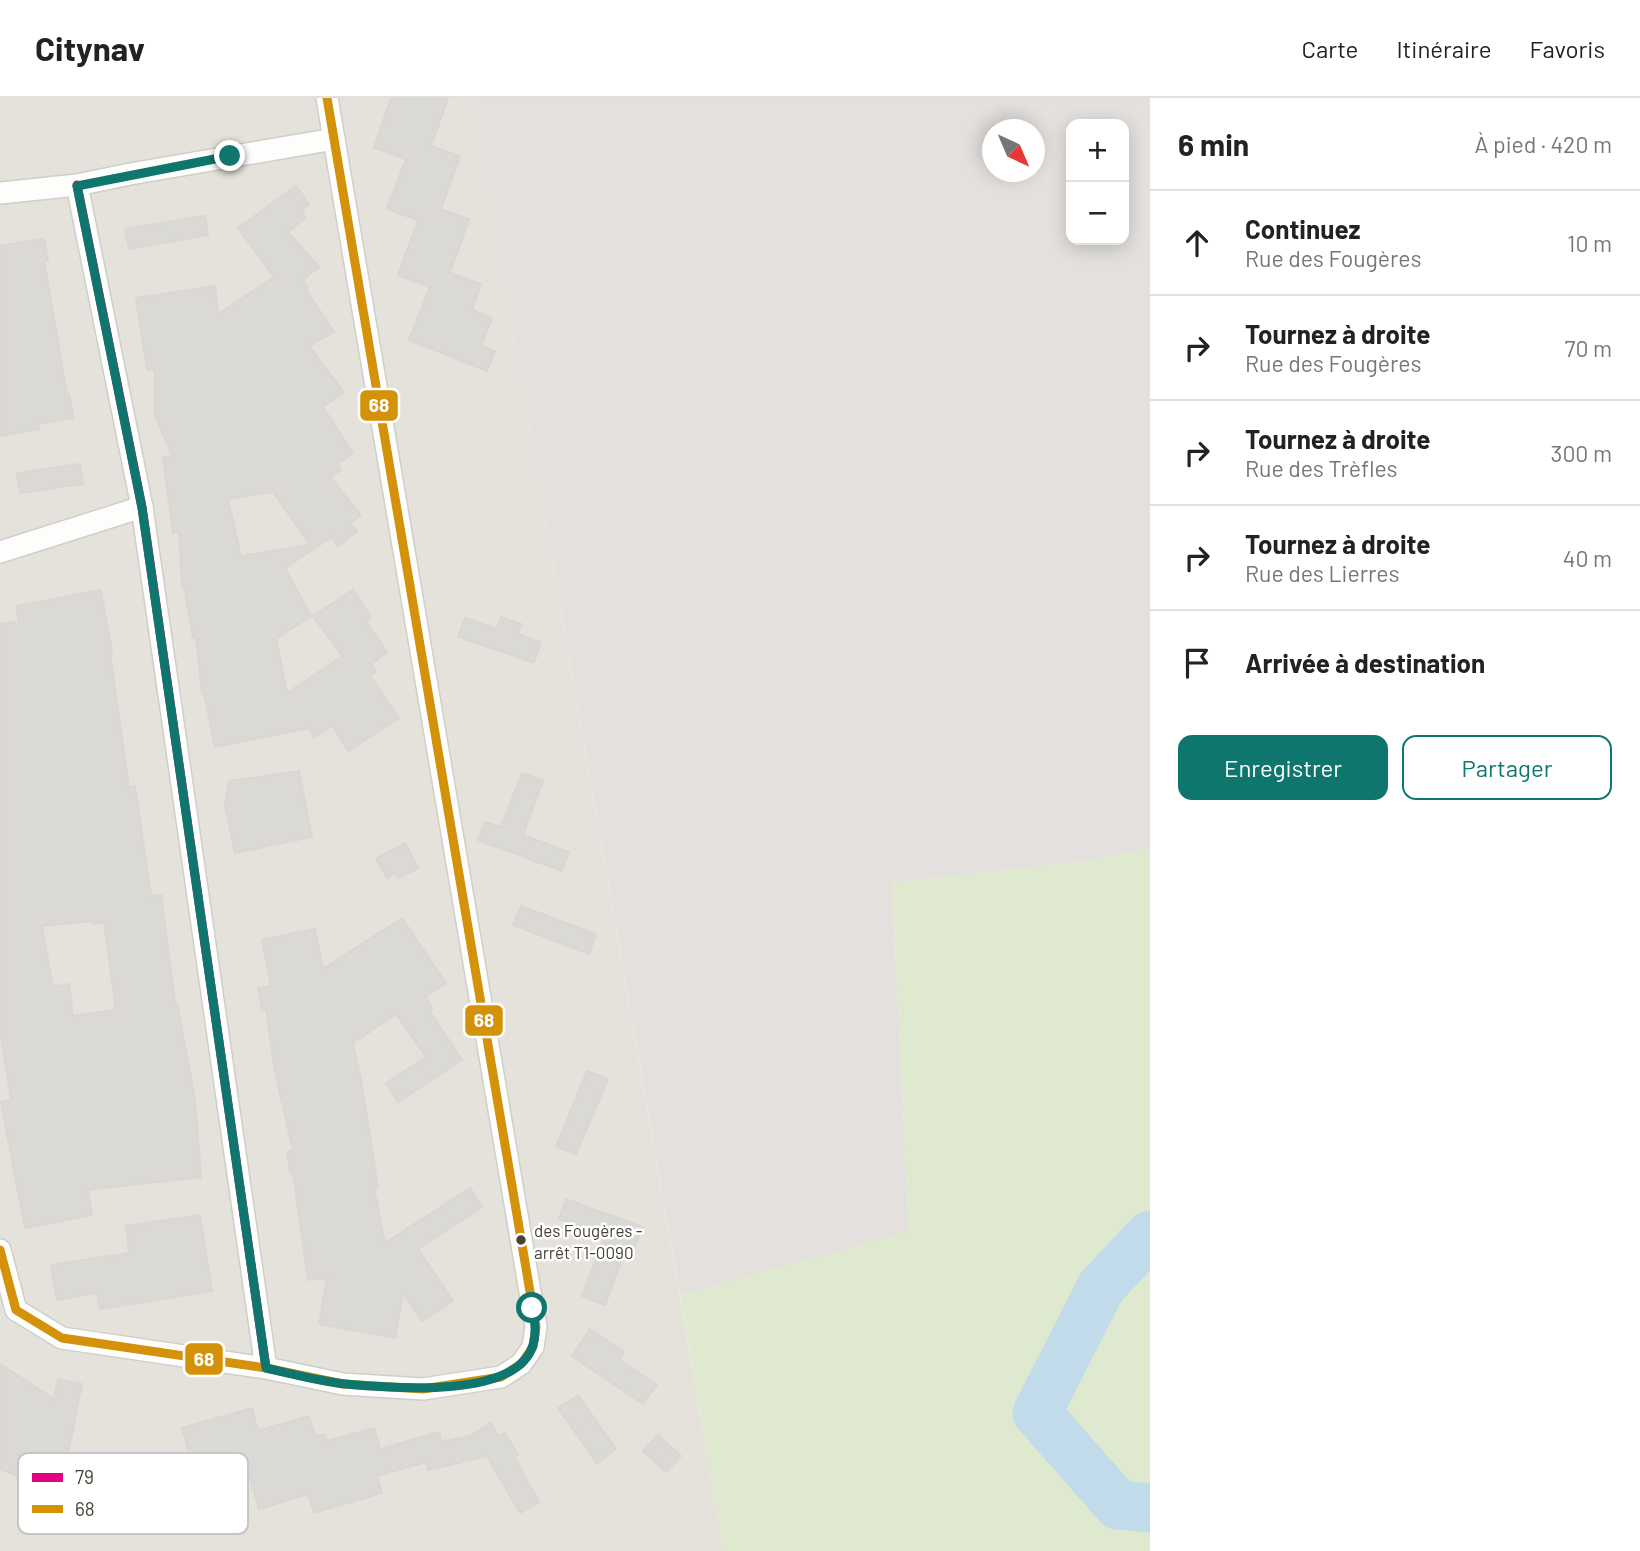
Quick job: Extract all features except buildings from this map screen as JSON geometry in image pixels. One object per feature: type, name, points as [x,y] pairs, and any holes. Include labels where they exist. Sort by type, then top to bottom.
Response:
[{"type":"street","points":[[0,1250],[16,1310],[62,1338],[266,1368],[343,1384],[423,1389],[501,1377],[521,1364],[533,1347],[536,1327],[327,98]]},
{"type":"street","points":[[0,193],[77,186],[334,138]]},
{"type":"street","points":[[77,186],[142,508],[266,1368]]},
{"type":"street","points":[[0,552],[142,508]]},
{"type":"shaded area","points":[[0,98],[472,98],[724,1551],[0,1551]]},
{"type":"shaded area","points":[[472,98],[1150,98],[1150,848],[1095,860],[892,883],[909,1232],[680,1295]]},
{"type":"green space","points":[[1150,848],[1150,1551],[724,1551],[680,1295],[909,1231],[892,883],[1095,860]]},
{"type":"waterway","points":[[1150,1235],[1101,1287],[1037,1413],[1118,1505],[1150,1508]]},
{"type":"transit line","name":"68","points":[[0,1250],[16,1310],[62,1338],[266,1368],[343,1384],[423,1389],[501,1377],[521,1364],[533,1347],[536,1327],[327,98]]},
{"type":"transit line","name":"79","points":[[77,185],[142,507],[266,1368]]},
{"type":"place","name":"des Fougères - arrêt T1-0090","points":[[521,1240]]},
{"type":"route","points":[[230,156],[77,186],[142,508],[266,1368],[343,1384],[423,1389],[501,1377],[521,1364],[533,1347],[536,1327],[532,1308]]}]
